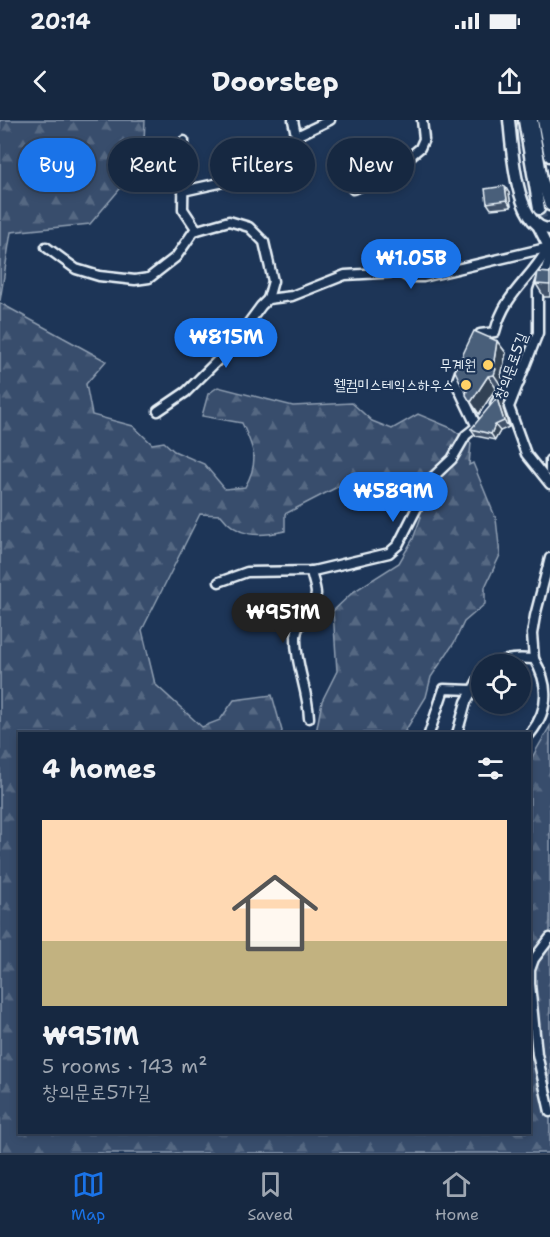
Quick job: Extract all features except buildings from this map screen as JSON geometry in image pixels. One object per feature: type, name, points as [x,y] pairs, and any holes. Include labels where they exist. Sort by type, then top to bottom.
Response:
[{"type":"main road","points":[[509,120],[521,199],[537,225],[550,229]]},
{"type":"main road","points":[[524,120],[545,207]]},
{"type":"main road","points":[[532,120],[545,207]]},
{"type":"main road","points":[[543,120],[550,156]]},
{"type":"street","points":[[294,120],[296,135]]},
{"type":"street","points":[[198,188],[224,182],[242,172],[256,155],[330,120]]},
{"type":"street","points":[[414,153],[420,148],[424,139],[422,120]]},
{"type":"street","points":[[549,120],[550,125]]},
{"type":"street","points":[[183,192],[183,209],[197,230]]},
{"type":"street","points":[[46,247],[76,269],[99,276],[135,280],[149,278],[176,257],[197,230],[229,221],[249,227],[264,242],[273,281],[268,300]]},
{"type":"street","points":[[537,225],[549,247]]},
{"type":"street","points":[[158,411],[186,392],[230,348],[268,300],[292,296],[345,275],[400,272],[409,277],[423,277],[549,247]]},
{"type":"street","points":[[477,427],[456,383],[467,354],[480,334],[495,332],[500,314],[513,291],[528,277],[549,247]]},
{"type":"street","name":"창의문로5길","points":[[549,247],[549,260],[538,291],[538,333],[509,407],[526,454],[550,484]]},
{"type":"street","points":[[489,411],[501,395],[519,383]]},
{"type":"street","points":[[219,582],[247,572],[311,571],[388,553],[398,545],[432,477],[452,459],[466,435],[483,419]]},
{"type":"street","points":[[550,460],[550,471]]},
{"type":"street","points":[[531,732],[547,707],[545,677],[534,659],[532,634],[550,558]]},
{"type":"street","points":[[309,718],[309,699],[300,675],[296,631],[316,593],[311,571]]},
{"type":"street","points":[[430,732],[444,689],[471,690]]},
{"type":"street","points":[[458,732],[471,692]]},
{"type":"street","points":[[531,967],[534,959],[550,938]]},
{"type":"street","points":[[531,994],[537,1054],[550,1112]]},
{"type":"green space","points":[[0,120],[145,120],[144,138],[108,138],[108,192],[117,192],[90,224],[11,232],[0,301]]},
{"type":"green space","points":[[0,303],[106,361],[86,384],[92,415],[133,426],[152,444],[164,442],[174,451],[204,464],[225,489],[245,487],[253,470],[254,455],[242,423],[202,416],[208,394],[218,387],[293,406],[352,403],[372,421],[392,429],[418,414],[451,428],[471,443],[469,465],[473,463],[496,519],[500,555],[485,587],[485,604],[464,622],[454,643],[431,677],[426,697],[405,732],[316,732],[322,701],[337,671],[333,611],[353,592],[399,563],[413,539],[421,517],[403,500],[378,503],[365,499],[347,482],[285,514],[285,531],[250,534],[235,528],[221,515],[200,514],[142,630],[155,684],[202,727],[220,720],[234,700],[272,695],[282,732],[18,732],[18,1134],[531,1134],[531,759],[550,726],[550,1153],[0,1153]]},
{"type":"tunnel","points":[[539,209],[550,241]]},
{"type":"place","name":"무계원","points":[[488,365]]},
{"type":"place","name":"웰컴미스테익스하우스","points":[[466,385]]}]
